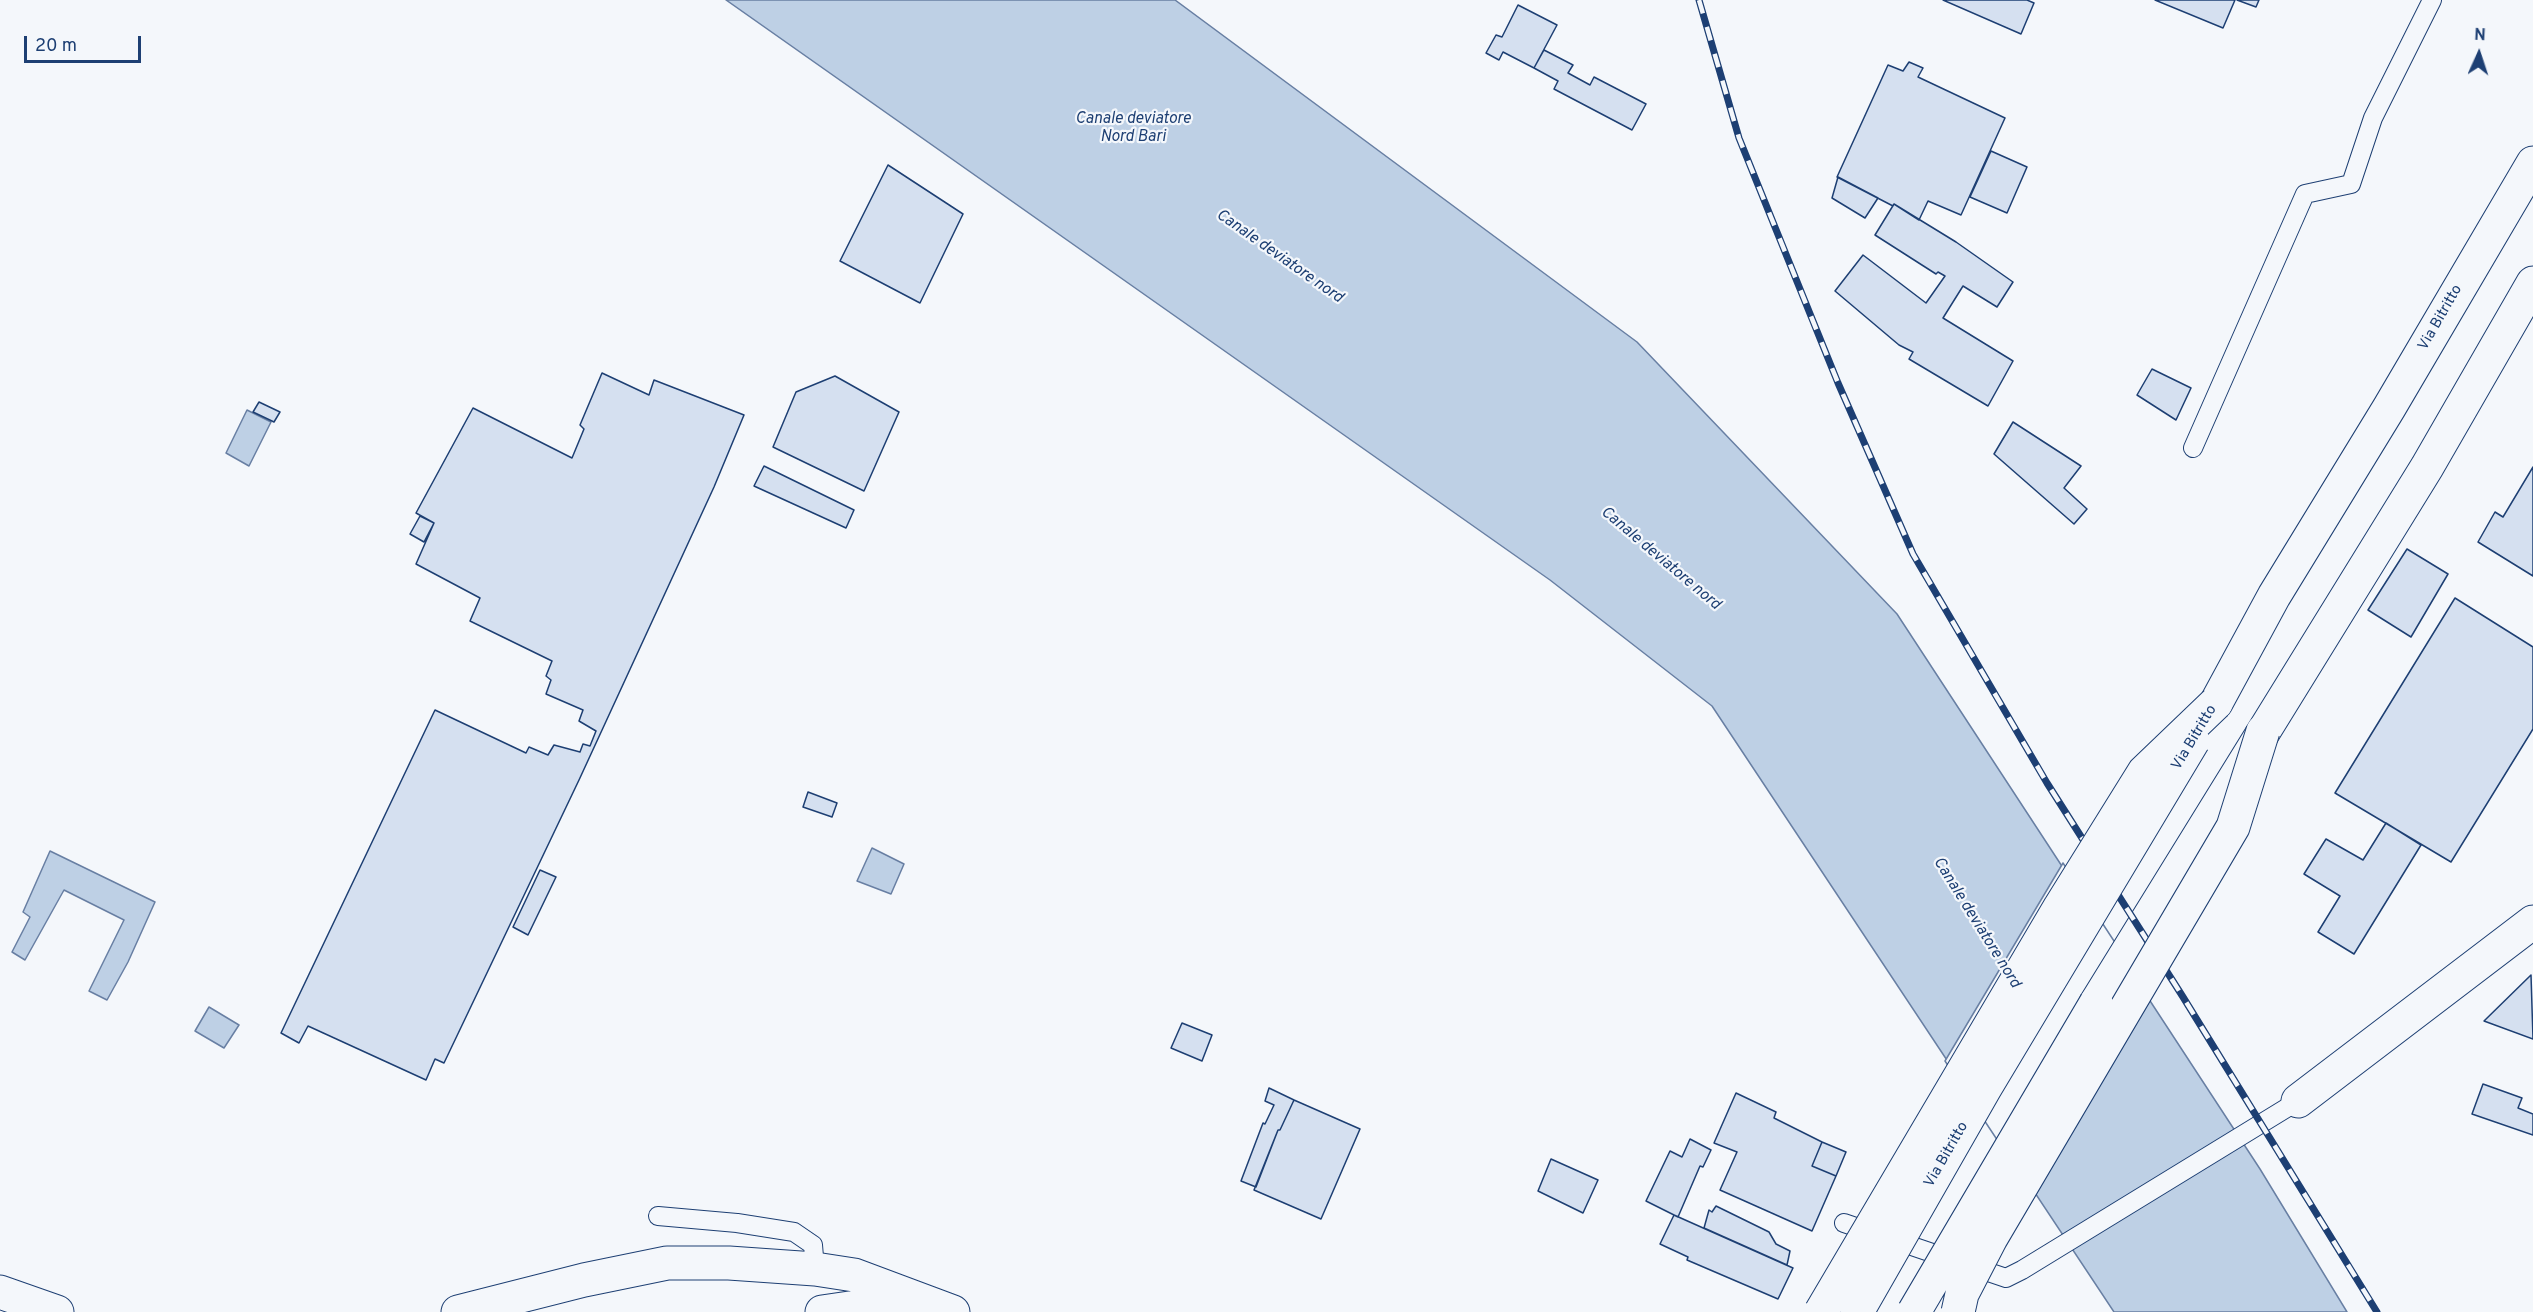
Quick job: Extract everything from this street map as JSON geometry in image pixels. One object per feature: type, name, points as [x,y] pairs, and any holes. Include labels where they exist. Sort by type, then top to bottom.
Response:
[{"type":"main road","name":"Via Bitritto","points":[[1857,1312],[1985,1088],[2216,704],[2274,596],[2389,408],[2533,163]]},
{"type":"main road","points":[[1914,1312],[2096,1003],[2427,467],[2533,283]]},
{"type":"main road","points":[[1821,1312],[2060,907],[2144,772],[2216,704]]},
{"type":"main road","points":[[1958,1312],[1962,1294],[1991,1238],[2233,827],[2263,730]]},
{"type":"main road","points":[[2298,1101],[2533,922]]},
{"type":"main road","points":[[458,1312],[584,1280],[668,1263],[729,1263],[815,1269],[854,1275],[946,1310]]},
{"type":"main road","points":[[0,1292],[57,1312]]},
{"type":"main road","points":[[822,1312],[863,1306],[946,1310]]},
{"type":"lane","points":[[2193,448],[2305,194],[2350,184],[2373,118],[2432,0]]},
{"type":"lane","points":[[1844,1223],[2006,1278],[2298,1101]]},
{"type":"lane","points":[[658,1216],[737,1223],[794,1232],[813,1245],[815,1269]]},
{"type":"water","name":"Canale deviatore Nord Bari","points":[[726,0],[1175,0],[1637,342],[1897,614],[2260,1169],[2347,1312],[2114,1312],[1712,706],[1550,580]]},
{"type":"water","points":[[247,410],[271,422],[249,466],[226,453]]},
{"type":"water","points":[[872,848],[904,864],[891,894],[857,881]]},
{"type":"water","points":[[50,851],[155,902],[128,962],[107,1000],[89,991],[124,920],[64,890],[25,960],[12,952],[30,917],[23,912]]},
{"type":"water","points":[[209,1007],[239,1025],[224,1048],[195,1031]]},
{"type":"pier","points":[[2063,863],[2148,993],[2033,1194],[1945,1061]]},
{"type":"building","points":[[1943,0],[2027,0],[2034,3],[2021,34]]},
{"type":"building","points":[[2155,0],[2235,0],[2223,28]]},
{"type":"building","points":[[2237,0],[2259,0],[2256,7]]},
{"type":"building","points":[[1518,5],[1557,25],[1534,68],[1503,52],[1499,60],[1486,53],[1496,35],[1502,37]]},
{"type":"building","points":[[1544,50],[1573,65],[1568,73],[1590,85],[1594,77],[1646,104],[1632,130],[1554,89],[1558,81],[1534,68]]},
{"type":"building","points":[[1909,62],[1923,68],[1918,77],[2005,118],[1961,215],[1928,201],[1919,220],[1894,204],[1893,206],[1837,177],[1888,65],[1903,71]]},
{"type":"building","points":[[1991,151],[2027,167],[2007,213],[1970,197]]},
{"type":"building","points":[[888,165],[963,214],[920,303],[840,261]]},
{"type":"building","points":[[1838,177],[1878,198],[1865,218],[1832,198]]},
{"type":"building","points":[[1894,204],[1956,242],[2013,282],[1997,307],[1963,286],[1943,318],[2013,361],[1988,406],[1909,359],[1913,352],[1899,345],[1835,291],[1863,255],[1926,303],[1945,276],[1938,272],[1936,274],[1875,235]]},
{"type":"building","points":[[2152,369],[2191,388],[2176,420],[2137,395]]},
{"type":"building","points":[[602,373],[649,395],[654,380],[744,415],[714,487],[579,780],[444,1063],[435,1059],[426,1080],[308,1026],[299,1043],[281,1033],[435,710],[526,753],[529,747],[548,755],[554,745],[580,752],[583,744],[590,746],[596,731],[579,721],[583,710],[546,694],[551,680],[546,676],[552,661],[470,621],[480,598],[416,564],[434,523],[416,513],[473,408],[572,458],[584,429],[580,425]]},
{"type":"building","points":[[835,376],[899,412],[864,491],[773,447],[796,392]]},
{"type":"building","points":[[259,402],[280,412],[274,422],[253,412]]},
{"type":"building","points":[[2013,422],[2081,466],[2064,488],[2087,509],[2074,524],[1994,454]]},
{"type":"building","points":[[764,466],[854,510],[846,528],[754,486]]},
{"type":"building","points":[[2533,467],[2533,576],[2478,542],[2495,512],[2503,517]]},
{"type":"building","points":[[420,516],[434,523],[424,542],[410,534]]},
{"type":"building","points":[[2407,549],[2448,574],[2411,637],[2368,610]]},
{"type":"building","points":[[2455,598],[2533,647],[2533,729],[2451,862],[2335,793]]},
{"type":"building","points":[[808,792],[837,803],[832,817],[803,807]]},
{"type":"building","points":[[2386,823],[2421,845],[2354,954],[2318,932],[2340,896],[2304,874],[2326,839],[2363,860]]},
{"type":"building","points":[[540,870],[556,877],[528,935],[513,927]]},
{"type":"building","points":[[2531,975],[2533,1039],[2484,1021]]},
{"type":"building","points":[[1182,1023],[1212,1035],[1202,1061],[1171,1048]]},
{"type":"building","points":[[2483,1084],[2522,1098],[2518,1108],[2533,1114],[2533,1135],[2472,1114]]},
{"type":"building","points":[[1269,1088],[1294,1100],[1278,1130],[1256,1187],[1241,1181],[1263,1123],[1265,1124],[1274,1105],[1265,1101]]},
{"type":"building","points":[[1736,1093],[1776,1112],[1774,1118],[1822,1142],[1812,1166],[1836,1176],[1812,1231],[1720,1190],[1737,1152],[1714,1143]]},
{"type":"building","points":[[1294,1100],[1360,1129],[1321,1219],[1254,1190],[1278,1130]]},
{"type":"building","points":[[1690,1139],[1711,1150],[1703,1167],[1700,1166],[1678,1217],[1646,1201],[1670,1151],[1682,1157]]},
{"type":"building","points":[[1822,1142],[1846,1152],[1836,1176],[1812,1166]]},
{"type":"building","points":[[1551,1159],[1598,1180],[1583,1213],[1538,1191]]},
{"type":"building","points":[[1716,1206],[1769,1232],[1776,1244],[1790,1251],[1787,1265],[1704,1228],[1709,1210],[1712,1212]]},
{"type":"building","points":[[1674,1215],[1793,1268],[1778,1299],[1687,1260],[1688,1257],[1660,1244]]},
{"type":"railway","points":[[1699,0],[1739,138],[1838,383],[1913,554],[2047,783],[2183,997],[2377,1312]]},
{"type":"water label","name":"Canale deviatore nord","points":[[1279,257]]},
{"type":"water label","name":"Canale deviatore nord","points":[[1660,559]]},
{"type":"water label","name":"Canale deviatore nord","points":[[1976,923]]}]
